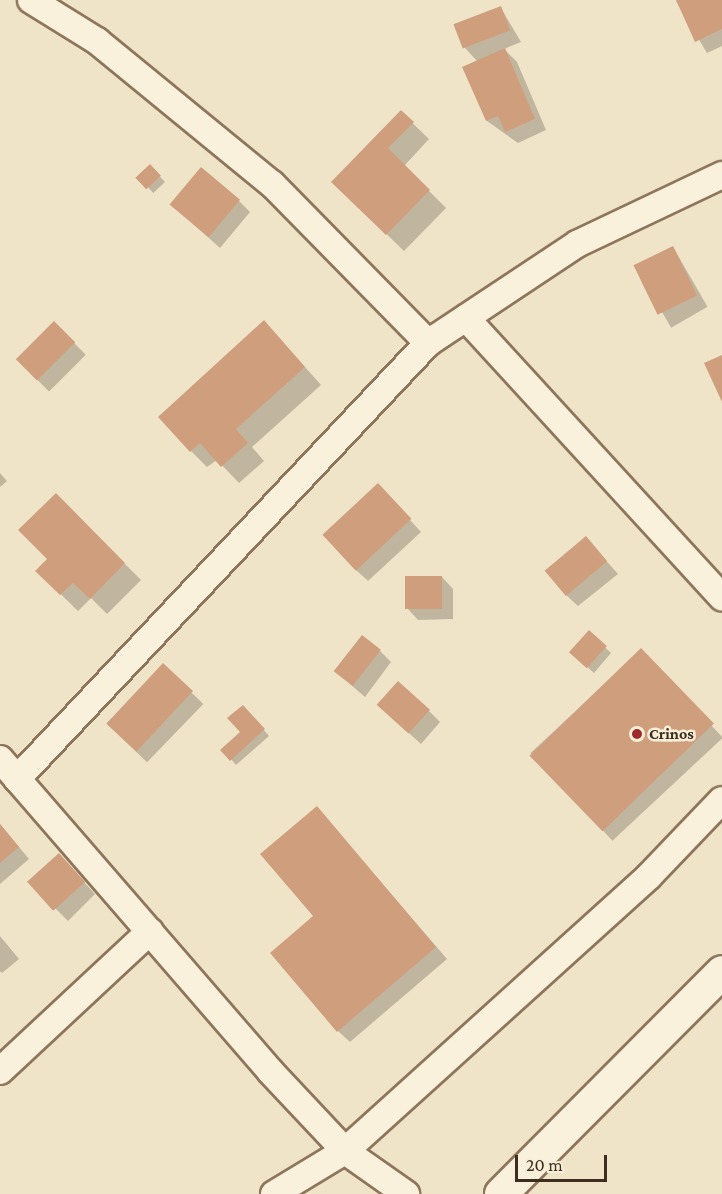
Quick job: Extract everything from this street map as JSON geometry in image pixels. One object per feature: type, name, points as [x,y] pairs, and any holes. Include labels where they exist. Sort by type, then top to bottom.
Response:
[{"type":"street","points":[[31,0],[97,41],[272,184],[428,343]]},
{"type":"street","points":[[17,779],[428,343],[577,244],[722,175]]},
{"type":"street","points":[[466,318],[722,597]]},
{"type":"street","points":[[0,759],[345,1151],[406,1194]]},
{"type":"street","points":[[274,1194],[345,1151],[649,876],[722,800]]},
{"type":"street","points":[[0,1071],[150,931]]},
{"type":"street","points":[[501,1194],[722,972]]},
{"type":"building","points":[[676,0],[722,0],[722,29],[695,42]]},
{"type":"building","points":[[501,6],[510,30],[463,49],[453,24]]},
{"type":"building","points":[[505,48],[535,119],[505,132],[498,116],[486,121],[462,67]]},
{"type":"building","points":[[401,110],[414,122],[388,148],[430,190],[386,235],[331,182]]},
{"type":"building","points":[[150,164],[161,176],[146,189],[135,178]]},
{"type":"building","points":[[201,167],[240,200],[209,237],[170,205]]},
{"type":"building","points":[[673,246],[697,295],[658,315],[633,265]]},
{"type":"building","points":[[264,320],[305,367],[236,429],[248,443],[221,467],[200,443],[190,452],[158,417]]},
{"type":"building","points":[[54,321],[75,342],[37,380],[16,359]]},
{"type":"building","points":[[722,355],[722,402],[704,363]]},
{"type":"building","points":[[378,483],[411,519],[356,571],[322,535]]},
{"type":"building","points":[[56,493],[125,563],[90,599],[73,583],[60,595],[35,571],[47,559],[18,530]]},
{"type":"building","points":[[586,536],[607,561],[566,596],[545,571]]},
{"type":"building","points":[[405,576],[442,576],[442,609],[405,609]]},
{"type":"building","points":[[589,630],[607,646],[587,668],[569,652]]},
{"type":"building","points":[[362,635],[381,650],[353,686],[334,671]]},
{"type":"building","points":[[641,648],[714,724],[602,831],[530,756]]},
{"type":"building","points":[[163,663],[193,691],[136,752],[106,724]]},
{"type":"building","points":[[398,681],[430,710],[409,734],[377,705]]},
{"type":"building","points":[[243,705],[265,729],[230,761],[220,750],[240,732],[227,718]]},
{"type":"building","points":[[317,806],[436,947],[337,1032],[270,953],[313,916],[260,854]]},
{"type":"building","points":[[0,824],[19,847],[0,863]]},
{"type":"building","points":[[59,853],[85,882],[53,911],[27,882]]},
{"type":"place","name":"Crinos","points":[[637,734]]}]
